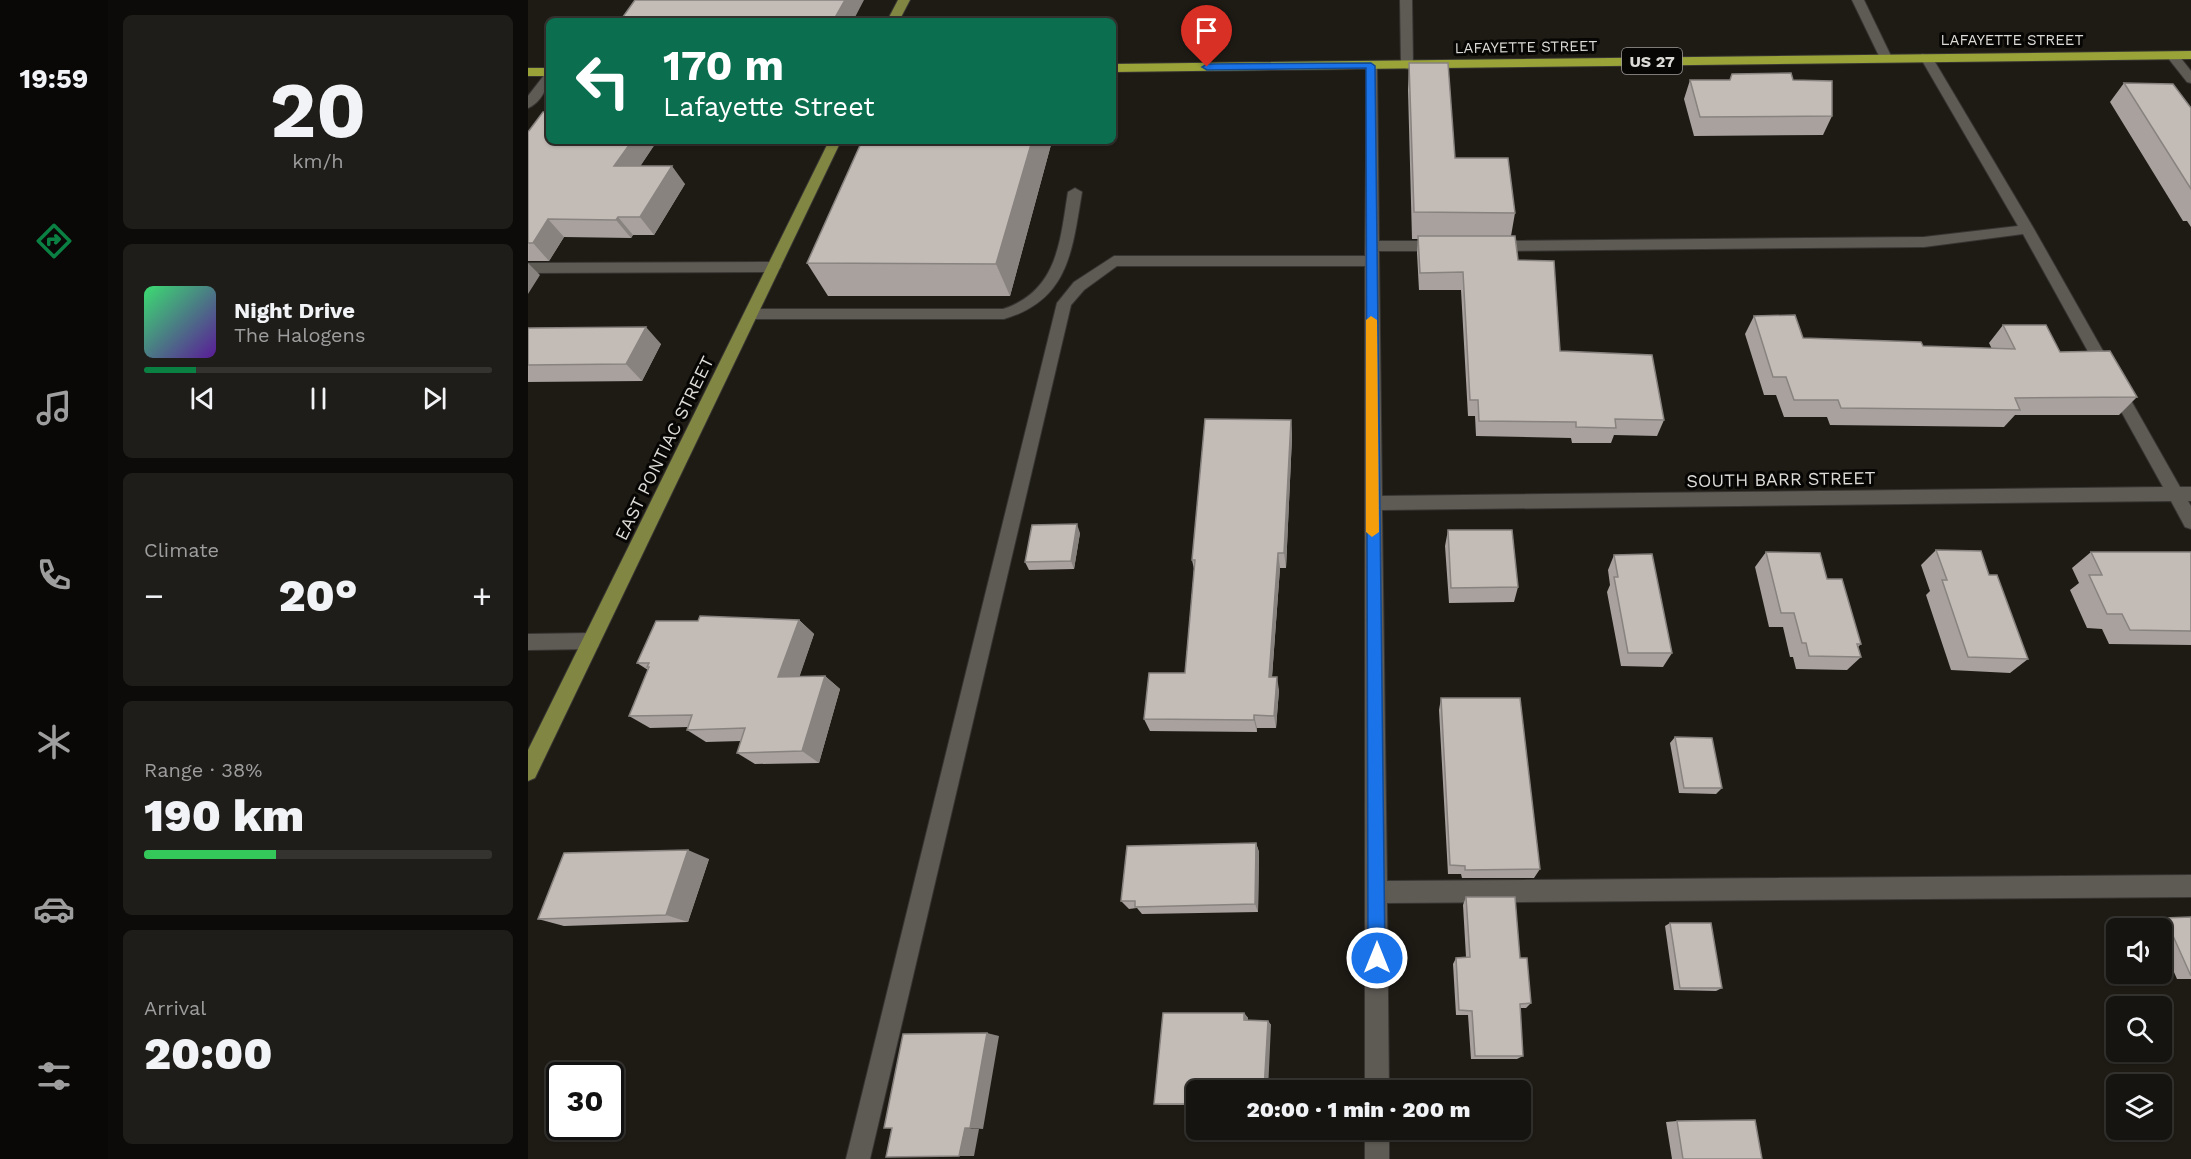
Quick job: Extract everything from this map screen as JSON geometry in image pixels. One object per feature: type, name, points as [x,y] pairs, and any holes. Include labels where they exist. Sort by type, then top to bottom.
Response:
[{"type":"highway","name":"LAFAYETTE STREET","points":[[1116,68],[2191,55]]},
{"type":"highway","points":[[528,72],[546,72]]},
{"type":"main road","points":[[895,18],[904,0]]},
{"type":"main road","name":"EAST PONTIAC STREET","points":[[528,771],[834,144]]},
{"type":"street","points":[[1406,0],[1407,65]]},
{"type":"street","points":[[1858,0],[1886,58]]},
{"type":"street","points":[[2172,56],[2191,80]]},
{"type":"street","points":[[1926,57],[2183,494],[2191,522]]},
{"type":"street","points":[[1371,66],[1377,1080]]},
{"type":"street","points":[[528,104],[546,81]]},
{"type":"street","points":[[752,314],[1004,314],[1023,310],[1042,294],[1061,266],[1076,192]]},
{"type":"street","points":[[1479,246],[1924,242],[2027,229]]},
{"type":"street","points":[[858,1159],[1064,303],[1079,286],[1114,261],[1371,253],[1455,246]]},
{"type":"street","points":[[528,268],[774,267]]},
{"type":"street","name":"SOUTH BARR STREET","points":[[1372,503],[2183,494]]},
{"type":"street","points":[[528,642],[591,641]]},
{"type":"street","points":[[1377,892],[2191,885]]},
{"type":"street","points":[[1377,1140],[1377,1159]]},
{"type":"building","points":[[635,0],[845,0],[835,18],[622,18]]},
{"type":"building","points":[[1409,63],[1448,63],[1455,158],[1508,158],[1515,213],[1414,212]]},
{"type":"building","points":[[1791,73],[1793,80],[1832,81],[1832,116],[1700,117],[1690,80],[1730,80],[1732,74]]},
{"type":"building","points":[[2124,83],[2173,84],[2191,108],[2191,189]]},
{"type":"building","points":[[543,112],[546,112],[546,144],[630,144],[614,166],[672,166],[640,217],[618,217],[616,220],[548,219],[533,243],[528,243],[528,132]]},
{"type":"building","points":[[861,144],[1031,144],[996,264],[807,263]]},
{"type":"building","points":[[1418,236],[1515,236],[1518,260],[1554,261],[1560,351],[1652,355],[1664,420],[1615,419],[1616,428],[1576,427],[1576,422],[1479,421],[1478,400],[1470,400],[1463,272],[1420,273]]},
{"type":"building","points":[[1795,315],[1803,338],[1921,342],[1923,346],[2015,349],[2003,325],[2046,325],[2060,352],[2110,351],[2137,397],[2015,398],[2020,410],[1841,408],[1838,400],[1794,400],[1786,377],[1773,377],[1754,316]]},
{"type":"building","points":[[646,327],[626,364],[528,365],[528,328]]},
{"type":"building","points":[[1205,419],[1291,420],[1284,553],[1278,553],[1269,677],[1277,677],[1274,716],[1254,715],[1254,720],[1144,719],[1149,673],[1185,673],[1195,560],[1192,560]]},
{"type":"building","points":[[1077,524],[1071,561],[1025,562],[1032,525]]},
{"type":"building","points":[[1448,530],[1512,530],[1518,587],[1451,588]]},
{"type":"building","points":[[1936,550],[1981,551],[1989,575],[1997,575],[2028,659],[1968,657],[1942,580],[1947,580]]},
{"type":"building","points":[[1766,552],[1820,553],[1827,579],[1842,579],[1861,644],[1857,644],[1861,657],[1809,656],[1806,643],[1802,643],[1794,613],[1781,613]]},
{"type":"building","points":[[2091,552],[2191,552],[2191,631],[2130,630],[2122,614],[2107,614],[2089,575],[2102,575]]},
{"type":"building","points":[[1652,554],[1672,653],[1628,653],[1614,577],[1618,577],[1614,555]]},
{"type":"building","points":[[700,616],[799,620],[778,677],[825,676],[802,751],[737,753],[745,728],[687,730],[692,715],[629,716],[649,667],[647,667],[649,663],[637,663],[656,621],[698,621]]},
{"type":"building","points":[[1441,698],[1520,698],[1540,869],[1465,870],[1465,866],[1450,865]]},
{"type":"building","points":[[1675,737],[1712,738],[1722,788],[1684,788]]},
{"type":"building","points":[[1256,843],[1255,904],[1135,907],[1135,901],[1121,901],[1127,846]]},
{"type":"building","points":[[688,850],[666,915],[538,919],[564,853]]},
{"type":"building","points":[[1466,897],[1515,897],[1520,958],[1527,958],[1531,1003],[1520,1004],[1523,1056],[1475,1056],[1472,1011],[1459,1010],[1456,958],[1470,957]]},
{"type":"building","points":[[2191,917],[2191,976],[2172,934],[2172,918],[2165,918]]},
{"type":"building","points":[[1670,923],[1711,923],[1722,988],[1680,988]]},
{"type":"building","points":[[1163,1013],[1244,1013],[1244,1020],[1268,1021],[1265,1080],[1186,1080],[1186,1104],[1154,1104]]},
{"type":"building","points":[[987,1033],[970,1128],[965,1128],[959,1156],[886,1157],[892,1128],[884,1128],[903,1034]]},
{"type":"building","points":[[1755,1120],[1762,1159],[1683,1159],[1677,1121]]},
{"type":"slow traffic","points":[[1371,320],[1372,532]]},
{"type":"route","points":[[1207,67],[1371,66],[1372,503],[1377,958]]}]
